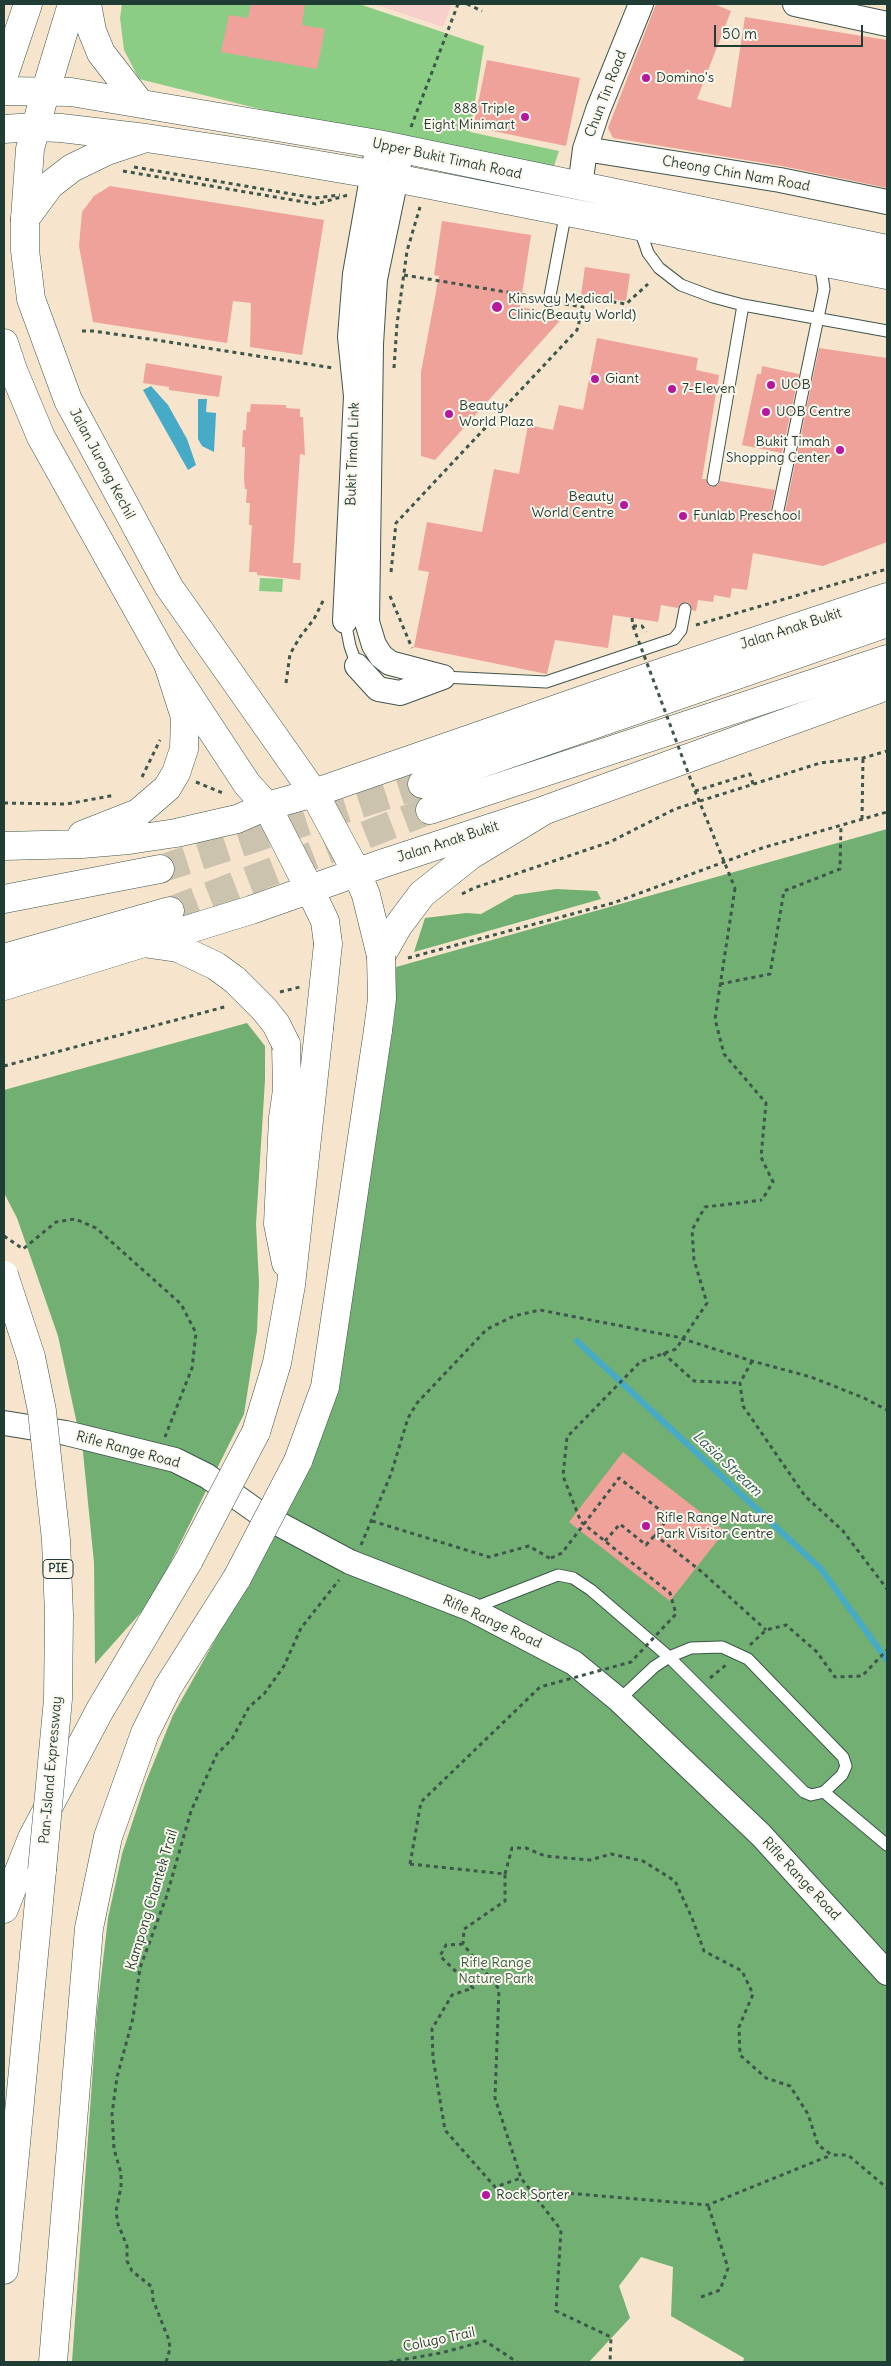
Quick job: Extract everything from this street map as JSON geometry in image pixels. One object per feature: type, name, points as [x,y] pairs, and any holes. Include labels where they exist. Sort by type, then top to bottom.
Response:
[{"type":"main road","points":[[4,76],[28,4]]},
{"type":"main road","name":"Jalan Jurong Kechil","points":[[53,2362],[89,1928],[108,1837],[145,1733],[168,1687],[237,1578],[298,1461],[325,1387],[336,1326],[382,999],[381,956],[366,895],[357,873],[314,793],[169,587],[68,400],[31,299],[25,250],[24,219],[30,149],[44,93],[72,4]]},
{"type":"main road","points":[[87,4],[92,31],[101,53],[139,102]]},
{"type":"main road","name":"Upper Bukit Timah Road","points":[[4,91],[71,92],[397,141],[580,187],[887,249]]},
{"type":"main road","name":"Upper Bukit Timah Road","points":[[4,129],[35,127],[146,138],[384,176],[887,275]]},
{"type":"main road","points":[[24,219],[50,185],[72,168],[107,151],[146,138]]},
{"type":"main road","points":[[4,343],[13,370],[41,437],[168,664],[247,784],[267,806],[325,921],[328,944],[291,1285],[277,1364],[256,1432],[189,1560],[100,1710],[32,1838],[4,1909]]},
{"type":"main road","name":"Jalan Anak Bukit","points":[[4,846],[60,845],[129,840],[176,833],[237,819],[267,806],[314,793],[666,670],[887,597]]},
{"type":"main road","name":"Jalan Anak Bukit","points":[[422,784],[887,623]]},
{"type":"main road","points":[[430,810],[887,659]]},
{"type":"main road","points":[[60,845],[138,813],[167,788],[180,763],[185,731],[182,701],[168,664]]},
{"type":"main road","name":"Jalan Anak Bukit","points":[[4,986],[310,890],[546,810],[887,686]]},
{"type":"main road","points":[[381,956],[398,926],[422,894],[471,855],[546,810]]},
{"type":"main road","points":[[4,899],[160,869]]},
{"type":"main road","points":[[4,958],[170,912]]},
{"type":"main road","points":[[143,943],[178,948],[210,963],[235,980],[270,1016],[286,1044],[287,1090],[282,1126],[278,1224],[291,1285]]},
{"type":"main road","name":"Pan-Island Expressway","points":[[4,1275],[31,1357],[42,1411],[56,1540],[59,1606],[58,1699],[4,2270]]},
{"type":"street","name":"Chun Tin Road","points":[[580,187],[585,149],[598,110],[642,4]]},
{"type":"street","points":[[795,4],[887,24]]},
{"type":"street","name":"Bukit Timah Link","points":[[397,141],[384,176],[355,274],[351,319],[350,337],[363,397],[356,621],[381,656],[390,663],[443,677]]},
{"type":"street","name":"Cheong Chin Nam Road","points":[[585,149],[771,179],[887,202]]},
{"type":"street","name":"Bukit Timah Link","points":[[357,666],[378,689],[400,693],[443,677]]},
{"type":"street","name":"Rifle Range Road","points":[[4,1423],[66,1434],[175,1460],[206,1476],[262,1515],[350,1562],[471,1609],[574,1663],[619,1700],[761,1835],[887,1973]]},
{"type":"lane","points":[[550,296],[566,211]]},
{"type":"lane","points":[[639,225],[648,253],[659,268],[672,280],[714,297],[743,304],[887,331]]},
{"type":"lane","points":[[777,515],[824,290],[820,262]]},
{"type":"lane","points":[[713,480],[743,304]]},
{"type":"lane","points":[[681,630],[685,609]]},
{"type":"lane","name":"Bukit Timah Link","points":[[356,621],[350,646],[357,666]]},
{"type":"lane","name":"Bukit Timah Link","points":[[443,677],[546,682],[669,641],[674,639],[681,630]]},
{"type":"lane","points":[[471,1609],[558,1576],[573,1578],[591,1590],[669,1657],[804,1792],[811,1795],[824,1792],[845,1770],[846,1761],[748,1659],[731,1650],[716,1646],[691,1648],[669,1657],[654,1667],[619,1700]]},
{"type":"lane","points":[[824,1792],[887,1845]]},
{"type":"path","points":[[397,141],[458,4]]},
{"type":"path","points":[[467,4],[482,10]]},
{"type":"path","points":[[130,166],[315,198],[348,195]]},
{"type":"path","points":[[119,171],[316,204],[348,195]]},
{"type":"path","points":[[347,204],[348,195]]},
{"type":"path","points":[[404,275],[528,295]]},
{"type":"path","points":[[550,296],[626,304],[648,284]]},
{"type":"path","points":[[391,576],[396,524],[577,330],[582,308]]},
{"type":"path","points":[[82,331],[129,336],[334,368]]},
{"type":"path","points":[[334,362],[334,378]]},
{"type":"path","points":[[681,630],[887,568]]},
{"type":"path","points":[[286,683],[290,654],[314,619],[327,592]]},
{"type":"path","points":[[389,594],[412,651]]},
{"type":"path","points":[[505,1874],[410,1864],[420,1802],[540,1687],[631,1662],[676,1614],[670,1593],[581,1522],[563,1476],[567,1437],[640,1362],[676,1349],[707,1303],[694,1260],[692,1230],[705,1207],[762,1200],[773,1182],[761,1156],[766,1103],[724,1054],[715,1018],[734,888],[695,791],[633,626],[632,618]]},
{"type":"path","points":[[460,895],[474,888],[610,842],[674,809],[820,764],[863,758],[887,751]]},
{"type":"path","points":[[862,819],[863,758]]},
{"type":"path","points":[[140,780],[150,761]]},
{"type":"path","points":[[695,791],[750,774],[753,784]]},
{"type":"path","points":[[4,803],[67,804],[124,793]]},
{"type":"path","points":[[762,848],[887,812]]},
{"type":"path","points":[[720,984],[770,974],[784,891],[840,869],[841,825]]},
{"type":"path","points":[[4,1236],[23,1249],[56,1222],[75,1219],[96,1228],[181,1304],[196,1333],[192,1368],[157,1456]]},
{"type":"path","name":"Kampong Chantek Trail","points":[[166,2362],[170,2349],[169,2340],[153,2300],[152,2287],[132,2271],[127,2261],[127,2246],[118,2224],[116,2211],[121,2187],[121,2173],[114,2149],[112,2114],[117,2078],[133,2018],[140,1968],[166,1898],[191,1811],[217,1754],[232,1739],[249,1707],[264,1694],[284,1666],[301,1628],[335,1586],[350,1562],[372,1521],[391,1474],[408,1418],[417,1403],[488,1329],[514,1316],[540,1310],[677,1337],[752,1361],[811,1377],[864,1398],[887,1410]]},
{"type":"path","points":[[663,1353],[694,1381],[740,1383]]},
{"type":"path","points":[[752,1361],[740,1383],[743,1406],[805,1496],[843,1532],[887,1589]]},
{"type":"path","points":[[550,1558],[562,1552],[619,1478],[669,1517],[646,1545],[620,1524],[605,1541]]},
{"type":"path","points":[[372,1521],[489,1557],[529,1546],[550,1558],[558,1576]]},
{"type":"path","points":[[655,1535],[702,1572],[766,1630]]},
{"type":"path","points":[[753,1642],[766,1630],[786,1625],[817,1652],[835,1677],[862,1676],[887,1650]]},
{"type":"path","points":[[610,2362],[611,2338],[556,2311],[561,2230],[521,2178],[496,2098],[499,1989],[463,1944],[464,1929],[505,1901],[505,1874],[512,1848],[526,1848],[545,1856],[590,1860],[611,1854],[643,1861],[675,1881],[692,1918],[704,1951],[742,1971],[753,1994],[740,2027],[740,2055],[766,2078],[790,2086],[808,2114],[818,2145],[832,2155]]},
{"type":"path","points":[[463,1944],[446,1945],[440,1956],[473,1988],[452,1996],[432,2028],[433,2058],[444,2130],[495,2187],[521,2178]]},
{"type":"path","points":[[530,2190],[708,2205],[832,2155],[848,2154],[887,2188]]},
{"type":"path","points":[[701,2297],[720,2290],[728,2268],[708,2205]]},
{"type":"path","name":"Colugo Trail","points":[[389,2362],[442,2353],[485,2341],[517,2362]]},
{"type":"shaded area","points":[[374,4],[452,4],[443,27]]},
{"type":"green space","points":[[122,4],[359,4],[484,46],[470,132],[559,151],[554,166],[526,175],[139,79],[124,50],[120,18]]},
{"type":"green space","points":[[260,578],[283,579],[282,592],[259,591]]},
{"type":"green space","name":"Rifle Range Nature Park","points":[[887,829],[887,2362],[743,2362],[744,2358],[671,2316],[673,2267],[641,2257],[619,2286],[630,2318],[589,2362],[72,2362],[97,2012],[108,1918],[122,1854],[145,1784],[173,1715],[289,1508],[323,1433],[341,1371],[394,1020],[396,967]]},
{"type":"green space","points":[[556,889],[597,891],[601,899],[414,952],[425,918],[466,913],[481,914],[515,895]]},
{"type":"green space","points":[[247,1023],[265,1046],[265,1080],[256,1224],[259,1283],[257,1331],[244,1414],[152,1600],[95,1664],[94,1563],[83,1452],[58,1336],[17,1218],[4,1193],[4,1090]]},
{"type":"water","points":[[151,386],[168,405],[187,439],[196,465],[188,470],[143,390]]},
{"type":"water","points":[[198,399],[207,399],[206,412],[216,413],[214,452],[202,446],[198,439]]},
{"type":"building","points":[[251,4],[305,4],[302,25],[325,29],[317,69],[221,52],[229,15],[248,18]]},
{"type":"building","points":[[656,4],[714,4],[731,11],[697,99],[731,108],[745,17],[887,40],[887,188],[782,166],[613,138],[608,128]]},
{"type":"building","points":[[487,60],[580,78],[566,146],[473,127]]},
{"type":"building","points":[[110,186],[324,220],[302,355],[250,347],[251,303],[233,301],[227,343],[93,322],[79,246],[82,212],[94,196]]},
{"type":"building","name":"Beauty World Plaza","points":[[442,221],[531,235],[520,307],[565,315],[435,460],[421,456],[421,372],[439,276],[434,275]]},
{"type":"building","points":[[585,267],[630,274],[626,301],[581,295]]},
{"type":"building","name":"Beauty World Centre","points":[[597,338],[698,358],[696,370],[719,375],[702,479],[706,479],[708,485],[712,487],[718,485],[720,481],[775,490],[770,514],[772,520],[776,522],[784,517],[819,348],[887,358],[887,542],[823,566],[753,553],[747,590],[732,588],[730,598],[714,595],[713,602],[698,600],[696,611],[692,610],[690,604],[686,602],[680,604],[678,608],[661,605],[658,622],[613,615],[608,648],[555,640],[547,674],[414,647],[429,572],[418,570],[427,522],[482,532],[494,469],[519,474],[528,425],[553,430],[559,405],[583,410]]},
{"type":"building","points":[[146,363],[222,376],[219,397],[169,390],[169,387],[143,383]]},
{"type":"building","name":"UOB Centre","points":[[762,366],[799,374],[782,453],[742,445],[757,374],[761,374]]},
{"type":"building","points":[[251,404],[286,405],[286,408],[300,409],[300,417],[303,417],[305,455],[300,454],[293,563],[301,563],[300,580],[257,575],[257,572],[249,572],[252,525],[249,525],[250,503],[246,503],[247,489],[245,489],[244,479],[245,447],[242,447],[243,430],[246,430],[247,412],[250,412]]},
{"type":"building","name":"Rifle Range Nature Park Visitor Centre","points":[[623,1452],[725,1531],[670,1601],[569,1522]]},
{"type":"waterway","name":"Lasia Stream","points":[[577,1341],[821,1569],[887,1660]]},
{"type":"tunnel","points":[[160,869],[422,784]]},
{"type":"tunnel","points":[[170,911],[430,810]]},
{"type":"place","name":"Domino's","points":[[646,78]]},
{"type":"place","name":"888 Triple Eight Minimart","points":[[525,117]]},
{"type":"place","name":"Kinsway Medical Clinic(Beauty World)","points":[[497,307]]},
{"type":"place","name":"Giant","points":[[595,379]]},
{"type":"place","name":"UOB","points":[[771,385]]},
{"type":"place","name":"7-Eleven","points":[[672,389]]},
{"type":"place","name":"UOB Centre","points":[[766,412]]},
{"type":"place","name":"Beauty World Plaza","points":[[449,414]]},
{"type":"place","name":"Bukit Timah Shopping Center","points":[[840,450]]},
{"type":"place","name":"Beauty World Centre","points":[[624,505]]},
{"type":"place","name":"Funlab Preschool","points":[[683,516]]},
{"type":"place","name":"Rifle Range Nature Park Visitor Centre","points":[[646,1526]]},
{"type":"place","name":"Rock Sorter","points":[[486,2195]]}]
